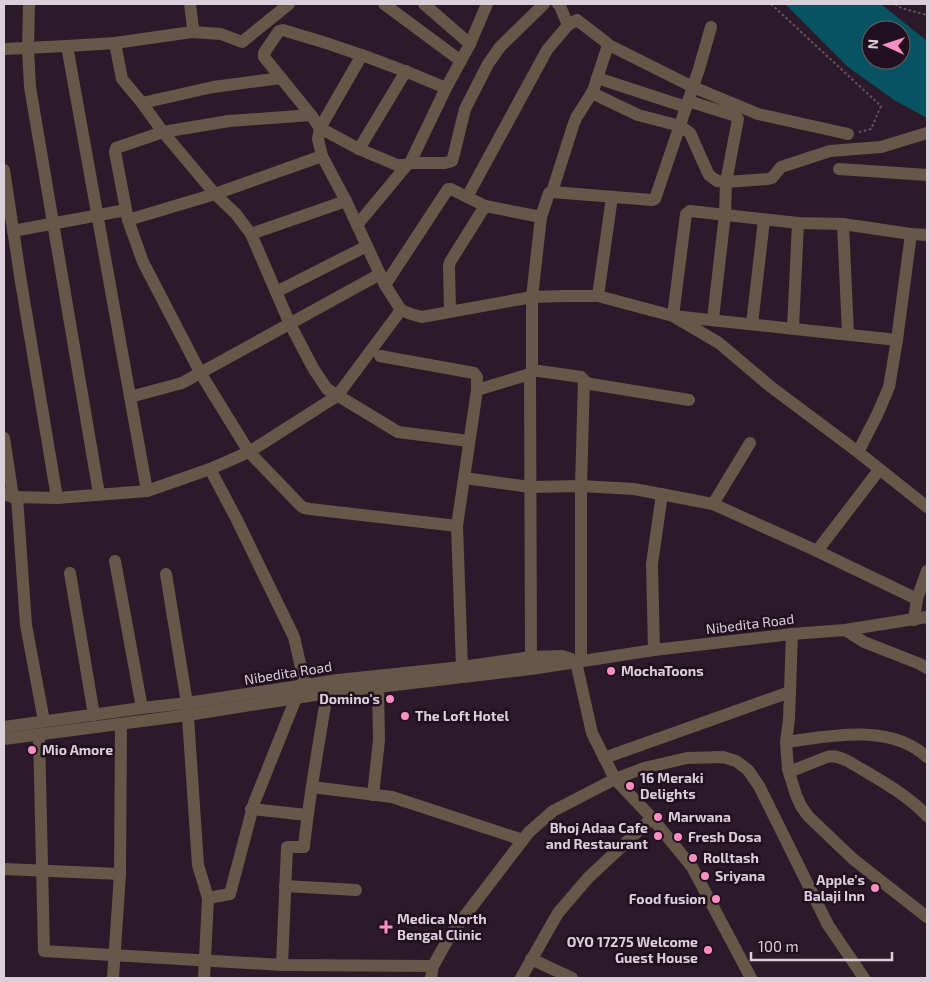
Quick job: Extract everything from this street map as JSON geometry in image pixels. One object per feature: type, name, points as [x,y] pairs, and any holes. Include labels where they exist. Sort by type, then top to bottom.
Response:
[{"type":"street","points":[[28,4],[30,87],[99,494]]},
{"type":"street","points":[[190,4],[192,32]]},
{"type":"street","points":[[4,49],[115,43],[192,32],[227,35],[242,42],[289,4]]},
{"type":"street","points":[[384,4],[461,61]]},
{"type":"street","points":[[424,4],[470,44]]},
{"type":"street","points":[[357,226],[408,164],[470,44],[487,4]]},
{"type":"street","points":[[446,88],[335,45],[282,30],[266,48],[264,53],[264,57],[320,128],[359,149],[397,165],[445,163],[453,158],[465,109],[488,64],[500,47],[544,4]]},
{"type":"street","points":[[558,4],[568,24]]},
{"type":"street","points":[[467,197],[547,50],[568,24],[578,20],[607,44],[693,87],[758,114],[848,134]]},
{"type":"street","points":[[552,192],[655,199],[711,27]]},
{"type":"street","points":[[256,32],[266,48]]},
{"type":"street","points":[[115,43],[122,79],[163,132],[215,194],[236,214],[251,234],[290,324],[327,390],[398,432],[470,441]]},
{"type":"street","points":[[531,657],[532,297],[541,217],[549,193],[552,192],[576,118],[592,93],[607,44]]},
{"type":"street","points":[[67,46],[147,490]]},
{"type":"street","points":[[362,55],[320,128],[318,139],[322,156],[346,201],[382,279],[401,310],[422,317],[532,297],[598,296],[673,316],[897,340]]},
{"type":"street","points":[[359,149],[406,71]]},
{"type":"street","points":[[142,103],[213,87],[281,78]]},
{"type":"street","points":[[597,78],[738,117],[726,182],[725,214],[713,320]]},
{"type":"street","points":[[592,93],[638,116],[680,126],[690,133],[709,175],[717,181],[768,179],[772,178],[782,167],[830,151],[880,147],[927,133]]},
{"type":"street","points":[[311,116],[229,121],[163,132],[118,147],[115,150],[127,215],[143,262],[200,374],[249,452],[300,505],[304,508],[457,526]]},
{"type":"street","points":[[10,228],[53,224],[98,216],[127,215],[215,194],[322,156]]},
{"type":"street","points":[[839,168],[927,175]]},
{"type":"street","points":[[4,170],[10,228],[56,498]]},
{"type":"street","points":[[130,397],[182,383],[290,324],[382,279],[448,189],[485,206],[541,217]]},
{"type":"street","points":[[598,296],[612,197]]},
{"type":"street","points":[[251,234],[346,201]]},
{"type":"street","points":[[450,311],[449,266],[485,206]]},
{"type":"street","points":[[673,316],[687,213],[690,211],[798,223],[843,224],[927,235]]},
{"type":"street","points":[[752,324],[764,220]]},
{"type":"street","points":[[793,328],[798,223]]},
{"type":"street","points":[[843,224],[848,334]]},
{"type":"street","points":[[858,452],[888,391],[897,340],[911,234]]},
{"type":"street","points":[[276,292],[367,246]]},
{"type":"street","points":[[11,496],[56,498],[147,490],[210,470],[249,452],[337,396],[401,310]]},
{"type":"street","points":[[673,316],[719,343],[771,387],[858,452],[927,507]]},
{"type":"street","points":[[380,356],[474,373],[477,377],[478,390],[457,526],[462,667]]},
{"type":"street","points":[[478,390],[531,372],[581,377],[584,379],[581,486],[581,644],[579,661],[592,733],[615,779],[652,818],[692,867],[751,978]]},
{"type":"street","points":[[585,383],[688,400]]},
{"type":"street","points":[[4,438],[26,625],[44,721]]},
{"type":"street","points":[[713,504],[750,443]]},
{"type":"street","points":[[210,470],[236,518],[294,637],[305,685]]},
{"type":"street","points":[[816,551],[879,470]]},
{"type":"street","points":[[464,478],[530,486],[634,489],[713,504],[916,598]]},
{"type":"street","points":[[654,650],[652,564],[662,494]]},
{"type":"street","points":[[115,561],[142,708]]},
{"type":"street","points":[[914,620],[916,598],[927,571]]},
{"type":"street","points":[[70,573],[94,715]]},
{"type":"street","points":[[166,574],[188,709],[198,865],[208,898],[204,978]]},
{"type":"street","name":"Nibedita Road","points":[[4,726],[142,708],[188,709],[296,698],[531,670],[654,650],[792,634],[845,630],[927,617]]},
{"type":"street","points":[[845,630],[864,642],[927,668]]},
{"type":"street","points":[[792,634],[789,719],[786,742],[789,772],[801,806],[808,816],[853,859],[927,917]]},
{"type":"street","name":"Nibedita Road","points":[[4,739],[121,724],[305,685],[338,680],[462,667],[531,657],[562,656],[579,661]]},
{"type":"street","points":[[374,794],[378,740],[378,687]]},
{"type":"street","points":[[604,758],[790,692]]},
{"type":"street","points":[[282,965],[287,847],[304,847],[307,815],[327,693]]},
{"type":"street","points":[[208,898],[230,894],[252,810],[296,698]]},
{"type":"street","points":[[114,978],[120,874],[121,724]]},
{"type":"street","points":[[39,735],[44,951],[432,972],[451,934],[523,840],[553,812],[615,779],[644,768],[687,758],[723,757],[736,761],[748,770],[759,786],[828,925],[864,978]]},
{"type":"street","points":[[786,742],[844,735],[871,736],[898,740],[922,752],[927,757]]},
{"type":"street","points":[[789,772],[827,757],[839,757],[907,798],[927,816]]},
{"type":"street","points":[[312,787],[397,798],[523,840]]},
{"type":"street","points":[[252,810],[307,815]]},
{"type":"street","points":[[520,978],[558,913],[588,878],[652,818]]},
{"type":"street","points":[[4,869],[120,874]]},
{"type":"street","points":[[285,886],[356,890]]},
{"type":"street","points":[[531,959],[572,978]]},
{"type":"path","points":[[771,4],[881,106],[871,129],[848,134]]},
{"type":"path","points":[[895,4],[901,8],[927,15]]},
{"type":"water","points":[[785,4],[881,4],[901,20],[861,20],[861,70],[911,70],[911,28],[927,41],[927,118],[894,100],[848,67]]},
{"type":"place","name":"MochaToons","points":[[611,671]]},
{"type":"place","name":"Domino's","points":[[390,699]]},
{"type":"place","name":"The Loft Hotel","points":[[405,716]]},
{"type":"place","name":"Mio Amore","points":[[32,750]]},
{"type":"place","name":"16 Meraki Delights","points":[[630,786]]},
{"type":"place","name":"Marwana","points":[[658,817]]},
{"type":"place","name":"Bhoj Adaa Cafe and Restaurant","points":[[658,836]]},
{"type":"place","name":"Fresh Dosa","points":[[678,837]]},
{"type":"place","name":"Rolltash","points":[[693,858]]},
{"type":"place","name":"Sriyana","points":[[705,876]]},
{"type":"place","name":"Apple's Balaji Inn","points":[[875,888]]},
{"type":"place","name":"Food fusion","points":[[716,899]]},
{"type":"place","name":"Medica North Bengal Clinic","points":[[386,927]]},
{"type":"place","name":"OYO 17275 Welcome Guest House","points":[[708,950]]}]
